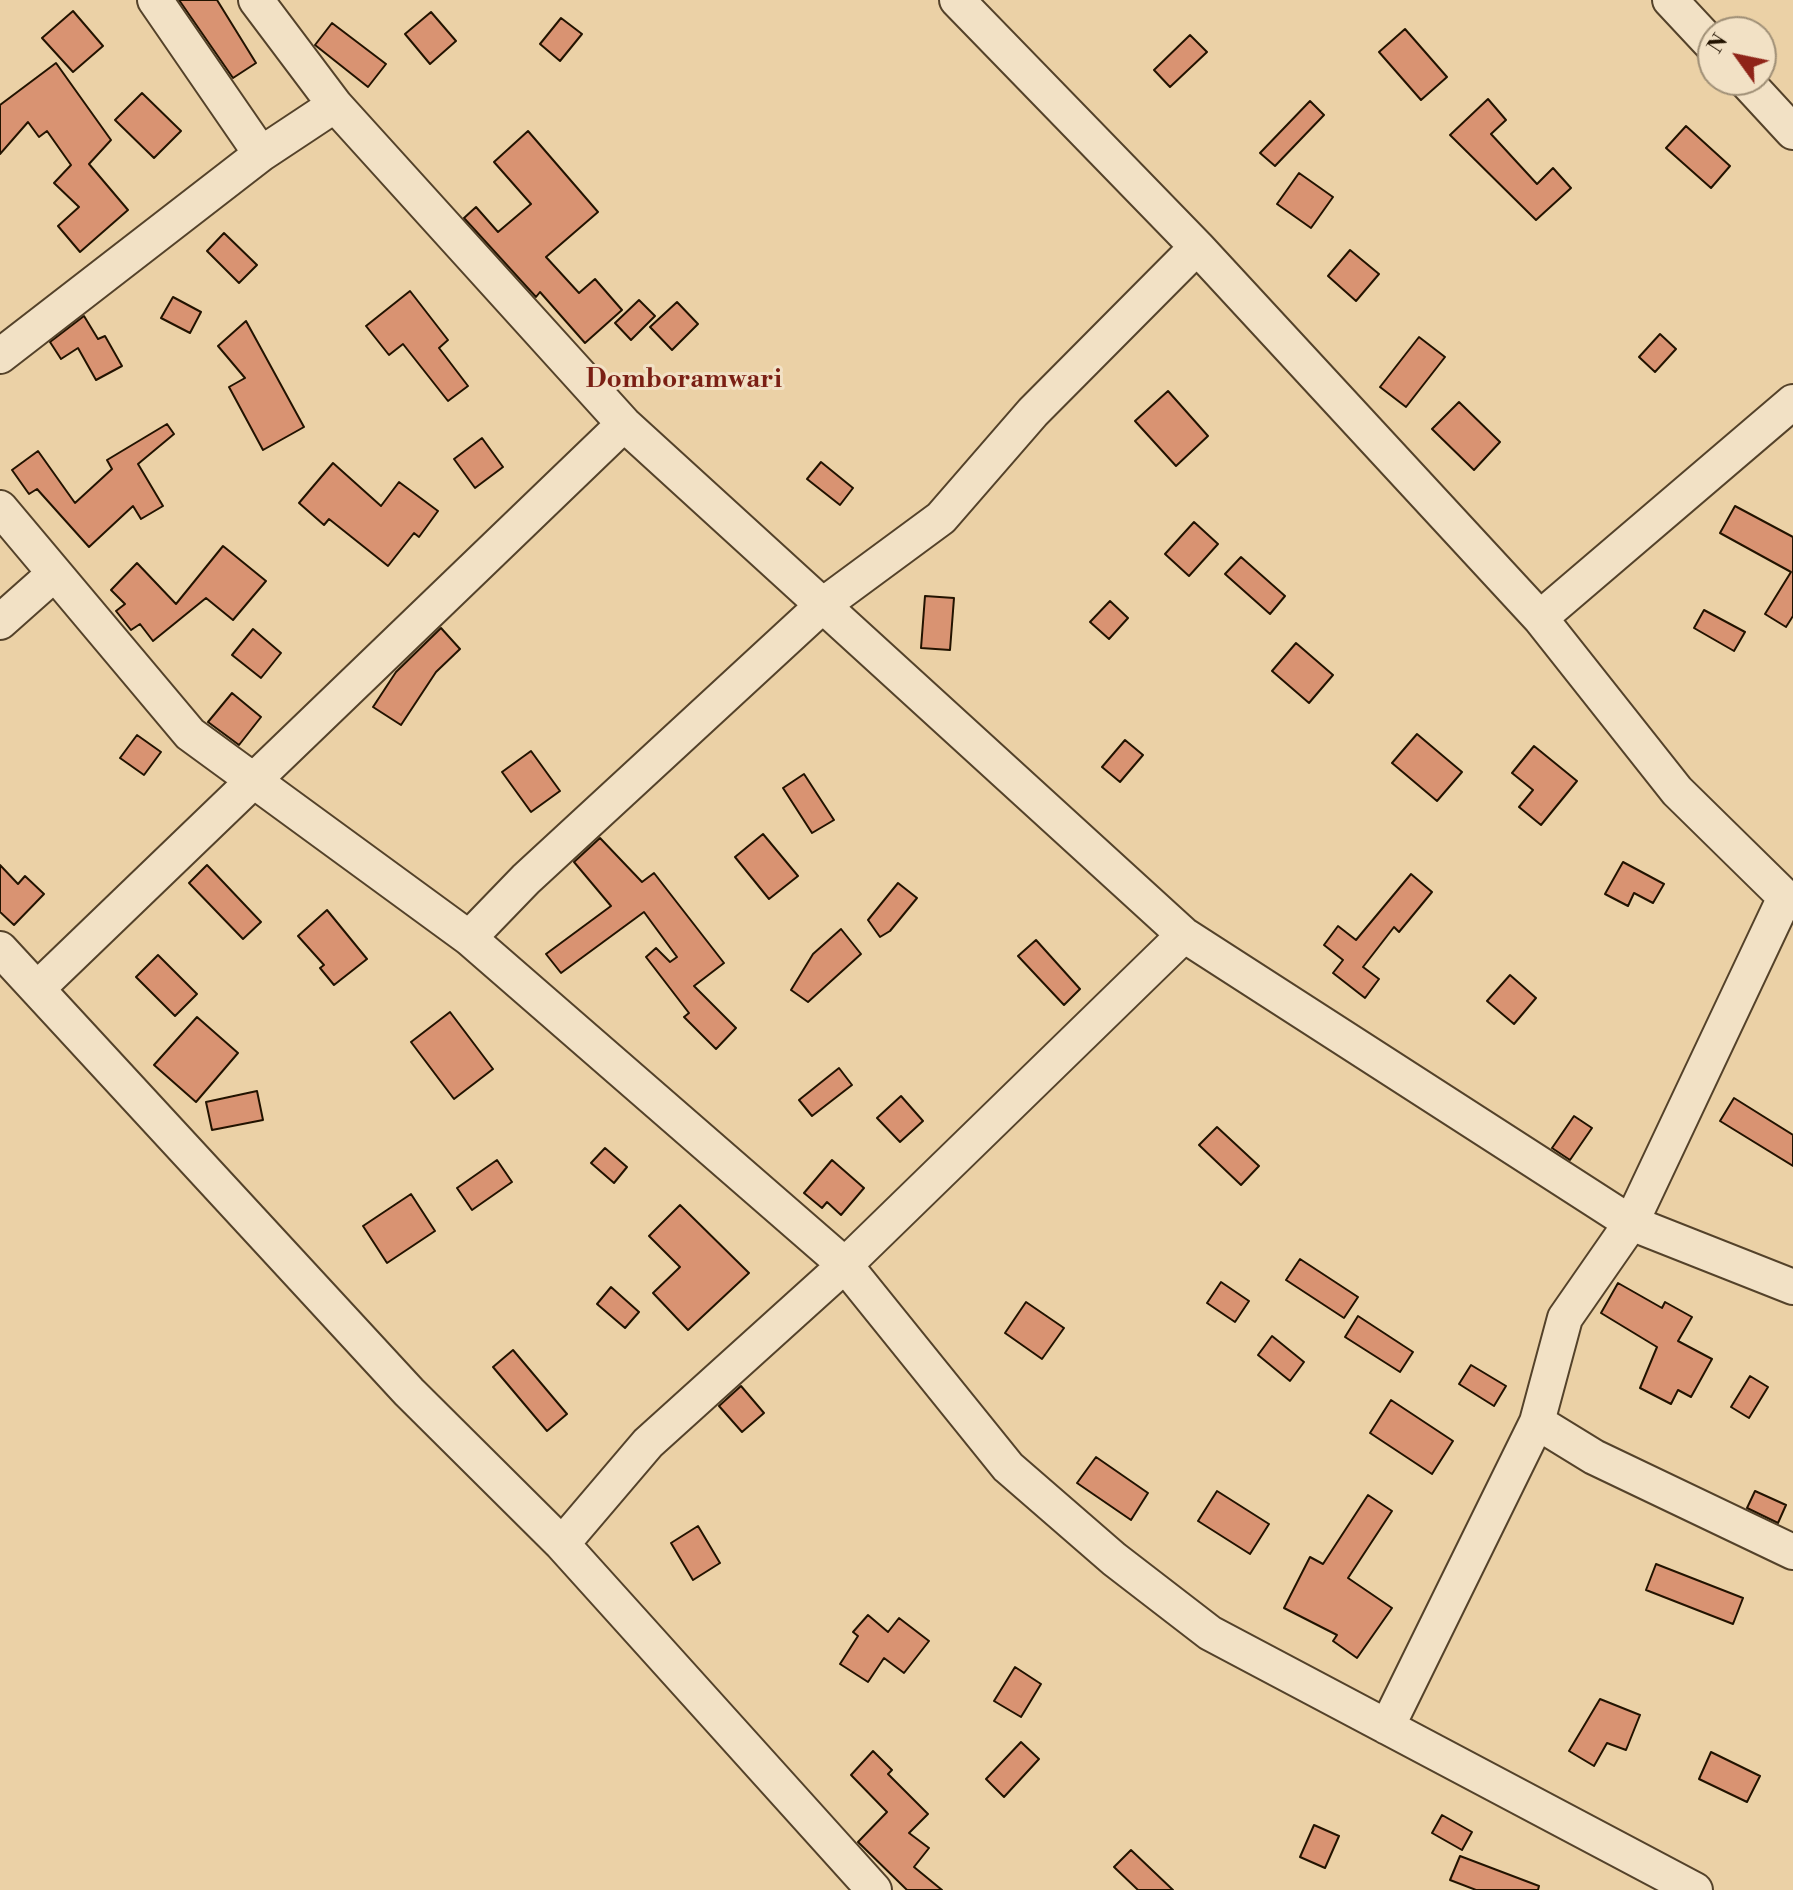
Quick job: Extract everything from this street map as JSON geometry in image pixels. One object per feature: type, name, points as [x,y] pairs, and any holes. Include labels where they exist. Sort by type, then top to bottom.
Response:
[{"type":"street","points":[[155,0],[261,154]]},
{"type":"street","points":[[256,0],[335,105],[624,424],[1184,935],[1631,1223],[1793,1287]]},
{"type":"street","points":[[957,0],[1197,247],[1540,618],[1677,791],[1789,899],[1631,1223],[1565,1318],[1537,1422],[1387,1727]]},
{"type":"street","points":[[1670,0],[1697,29]]},
{"type":"street","points":[[1760,96],[1793,132]]},
{"type":"street","points":[[0,356],[261,154],[335,105]]},
{"type":"street","points":[[469,938],[526,879],[823,605],[941,518],[1033,412],[1197,247]]},
{"type":"street","points":[[1540,618],[1789,416]]},
{"type":"street","points":[[39,987],[624,424]]},
{"type":"street","points":[[0,508],[190,734],[469,938],[845,1265],[1008,1467],[1114,1559],[1210,1633],[1695,1890]]},
{"type":"street","points":[[0,622],[54,574]]},
{"type":"street","points":[[562,1544],[648,1443],[845,1265],[1184,935]]},
{"type":"street","points":[[0,949],[39,987],[409,1392],[562,1544],[874,1890]]},
{"type":"street","points":[[1537,1422],[1594,1457],[1793,1552]]},
{"type":"building","points":[[179,0],[217,0],[256,63],[233,78]]},
{"type":"building","points":[[73,11],[103,46],[73,72],[42,38]]},
{"type":"building","points":[[431,12],[456,41],[430,64],[405,34]]},
{"type":"building","points":[[561,18],[582,34],[560,61],[540,44]]},
{"type":"building","points":[[332,23],[386,64],[368,87],[315,45]]},
{"type":"building","points":[[1405,29],[1447,77],[1421,100],[1379,52]]},
{"type":"building","points":[[1190,35],[1207,52],[1170,87],[1154,70]]},
{"type":"building","points":[[56,63],[111,140],[89,164],[128,210],[80,252],[58,226],[79,207],[54,183],[71,165],[47,131],[39,137],[28,122],[0,154],[0,105]]},
{"type":"building","points":[[142,93],[181,131],[154,158],[115,120]]},
{"type":"building","points":[[1488,99],[1506,120],[1491,134],[1537,184],[1553,168],[1571,188],[1536,220],[1450,135]]},
{"type":"building","points":[[1310,101],[1324,115],[1275,166],[1260,153]]},
{"type":"building","points":[[1686,126],[1730,166],[1711,188],[1666,148]]},
{"type":"building","points":[[528,131],[598,212],[546,257],[579,293],[595,279],[622,310],[585,343],[540,292],[536,297],[464,218],[476,207],[498,232],[531,204],[494,162]]},
{"type":"building","points":[[1299,173],[1333,197],[1311,228],[1277,204]]},
{"type":"building","points":[[224,233],[257,265],[239,283],[207,251]]},
{"type":"building","points":[[1350,250],[1379,274],[1356,301],[1328,276]]},
{"type":"building","points":[[410,291],[448,340],[439,348],[468,386],[448,401],[403,344],[389,355],[366,326]]},
{"type":"building","points":[[173,297],[201,312],[190,333],[161,318]]},
{"type":"building","points":[[639,300],[655,316],[631,340],[615,323]]},
{"type":"building","points":[[677,302],[698,324],[672,350],[650,327]]},
{"type":"building","points":[[84,316],[98,339],[105,336],[122,366],[96,380],[78,348],[61,359],[50,342]]},
{"type":"building","points":[[246,321],[304,427],[263,450],[229,387],[245,378],[218,346]]},
{"type":"building","points":[[1660,334],[1676,349],[1655,372],[1639,357]]},
{"type":"building","points":[[1419,337],[1445,357],[1406,407],[1380,387]]},
{"type":"building","points":[[1168,391],[1208,436],[1176,466],[1135,421]]},
{"type":"building","points":[[1459,402],[1500,442],[1474,470],[1432,429]]},
{"type":"building","points":[[167,424],[174,434],[138,464],[163,506],[141,519],[133,506],[89,547],[37,489],[29,494],[12,470],[38,451],[75,503],[112,469],[107,460]]},
{"type":"building","points":[[482,438],[503,467],[475,488],[454,459]]},
{"type":"building","points":[[821,462],[853,488],[840,505],[807,479]]},
{"type":"building","points":[[333,463],[381,506],[399,482],[438,511],[419,537],[414,533],[388,566],[329,519],[324,525],[299,503]]},
{"type":"building","points":[[1735,506],[1793,537],[1793,616],[1786,627],[1765,614],[1791,572],[1720,533]]},
{"type":"building","points":[[1194,522],[1218,544],[1189,576],[1165,554]]},
{"type":"building","points":[[223,546],[266,581],[233,620],[206,598],[153,641],[140,624],[131,630],[116,611],[125,604],[111,590],[137,563],[176,604]]},
{"type":"building","points":[[1241,557],[1285,596],[1270,614],[1225,574]]},
{"type":"building","points":[[925,596],[954,598],[950,650],[921,648]]},
{"type":"building","points":[[1110,601],[1128,618],[1109,639],[1090,622]]},
{"type":"building","points":[[1704,610],[1745,632],[1734,651],[1694,628]]},
{"type":"building","points":[[441,628],[460,649],[436,672],[401,725],[373,707],[396,672]]},
{"type":"building","points":[[253,629],[281,653],[261,678],[232,655]]},
{"type":"building","points":[[1296,643],[1333,675],[1309,703],[1272,671]]},
{"type":"building","points":[[232,693],[261,717],[239,745],[208,722]]},
{"type":"building","points":[[1417,734],[1462,772],[1437,801],[1392,763]]},
{"type":"building","points":[[137,735],[161,752],[144,775],[120,758]]},
{"type":"building","points":[[1125,740],[1143,755],[1120,782],[1102,767]]},
{"type":"building","points":[[1534,746],[1577,781],[1541,825],[1519,807],[1533,790],[1512,773]]},
{"type":"building","points":[[531,751],[560,791],[531,812],[502,772]]},
{"type":"building","points":[[804,774],[834,820],[812,833],[783,788]]},
{"type":"building","points":[[763,834],[798,876],[769,899],[735,857]]},
{"type":"building","points":[[600,838],[642,882],[654,873],[724,963],[694,986],[736,1028],[716,1049],[684,1017],[689,1013],[646,957],[656,948],[670,962],[677,957],[644,912],[561,973],[546,954],[611,906],[574,862]]},
{"type":"building","points":[[1623,862],[1664,884],[1653,903],[1634,893],[1628,906],[1605,894]]},
{"type":"building","points":[[0,865],[18,884],[25,876],[44,894],[14,925],[0,912]]},
{"type":"building","points":[[207,865],[261,922],[243,939],[189,883]]},
{"type":"building","points":[[1411,874],[1432,892],[1399,932],[1394,927],[1363,967],[1379,979],[1365,998],[1333,973],[1343,960],[1324,945],[1338,926],[1356,940]]},
{"type":"building","points":[[898,883],[917,898],[890,931],[880,937],[868,920]]},
{"type":"building","points":[[327,910],[367,959],[334,985],[320,968],[324,965],[298,936]]},
{"type":"building","points":[[841,929],[861,954],[808,1002],[791,990],[813,954]]},
{"type":"building","points":[[1036,940],[1080,989],[1064,1005],[1018,956]]},
{"type":"building","points":[[158,955],[197,994],[175,1016],[136,977]]},
{"type":"building","points":[[1510,975],[1536,998],[1514,1024],[1487,1001]]},
{"type":"building","points":[[450,1012],[493,1069],[454,1099],[411,1042]]},
{"type":"building","points":[[197,1017],[238,1053],[196,1102],[154,1065]]},
{"type":"building","points":[[839,1068],[852,1085],[812,1116],[799,1100]]},
{"type":"building","points":[[257,1091],[263,1120],[212,1130],[206,1102]]},
{"type":"building","points":[[901,1096],[923,1121],[900,1142],[877,1118]]},
{"type":"building","points":[[1734,1098],[1793,1135],[1793,1166],[1720,1121]]},
{"type":"building","points":[[1574,1116],[1592,1128],[1570,1160],[1552,1148]]},
{"type":"building","points":[[1217,1127],[1259,1166],[1241,1185],[1199,1145]]},
{"type":"building","points":[[605,1148],[627,1167],[614,1183],[591,1163]]},
{"type":"building","points":[[497,1160],[512,1182],[472,1210],[457,1188]]},
{"type":"building","points":[[832,1160],[864,1188],[841,1215],[827,1202],[822,1208],[804,1193]]},
{"type":"building","points":[[411,1194],[435,1231],[387,1263],[363,1226]]},
{"type":"building","points":[[680,1205],[749,1273],[688,1330],[653,1293],[680,1267],[649,1236]]},
{"type":"building","points":[[1300,1259],[1358,1297],[1344,1318],[1286,1280]]},
{"type":"building","points":[[1221,1282],[1249,1301],[1235,1322],[1207,1303]]},
{"type":"building","points":[[1618,1283],[1662,1308],[1665,1302],[1692,1317],[1678,1341],[1712,1359],[1691,1397],[1678,1390],[1671,1404],[1640,1388],[1657,1347],[1601,1313]]},
{"type":"building","points":[[611,1287],[639,1312],[625,1328],[597,1304]]},
{"type":"building","points":[[1026,1302],[1064,1328],[1042,1359],[1005,1333]]},
{"type":"building","points":[[1358,1316],[1413,1352],[1400,1372],[1345,1337]]},
{"type":"building","points":[[1272,1336],[1304,1362],[1290,1381],[1258,1355]]},
{"type":"building","points":[[513,1350],[567,1414],[547,1431],[493,1367]]},
{"type":"building","points":[[1471,1365],[1506,1386],[1494,1406],[1459,1384]]},
{"type":"building","points":[[1750,1376],[1768,1387],[1749,1418],[1731,1407]]},
{"type":"building","points":[[741,1386],[764,1413],[742,1432],[719,1406]]},
{"type":"building","points":[[1391,1400],[1453,1441],[1432,1474],[1370,1433]]},
{"type":"building","points":[[1096,1457],[1148,1493],[1131,1520],[1077,1483]]},
{"type":"building","points":[[1217,1491],[1269,1524],[1250,1554],[1198,1521]]},
{"type":"building","points":[[1755,1491],[1786,1505],[1778,1523],[1747,1508]]},
{"type":"building","points":[[1368,1495],[1392,1511],[1348,1578],[1392,1608],[1357,1658],[1333,1641],[1337,1635],[1284,1608],[1310,1557],[1323,1564]]},
{"type":"building","points":[[698,1526],[720,1563],[693,1580],[671,1543]]},
{"type":"building","points":[[1656,1564],[1743,1598],[1733,1624],[1646,1590]]},
{"type":"building","points":[[868,1615],[888,1632],[899,1618],[929,1641],[904,1673],[884,1658],[868,1682],[840,1664],[858,1636],[853,1632]]},
{"type":"building","points":[[1015,1667],[1041,1684],[1021,1717],[994,1701]]},
{"type":"building","points":[[1600,1699],[1640,1715],[1626,1750],[1607,1743],[1594,1766],[1569,1751]]},
{"type":"building","points":[[1021,1742],[1039,1759],[1004,1797],[986,1779]]},
{"type":"building","points":[[873,1751],[892,1770],[888,1774],[928,1814],[909,1833],[929,1848],[914,1867],[942,1890],[907,1890],[858,1842],[887,1812],[851,1775]]},
{"type":"building","points":[[1711,1752],[1760,1776],[1747,1802],[1699,1779]]},
{"type":"building","points":[[1442,1815],[1472,1832],[1462,1850],[1432,1833]]},
{"type":"building","points":[[1314,1825],[1339,1836],[1325,1868],[1300,1857]]},
{"type":"building","points":[[1131,1850],[1173,1890],[1138,1890],[1114,1867]]},
{"type":"building","points":[[1460,1856],[1539,1886],[1538,1890],[1476,1890],[1450,1880]]},
{"type":"district","name":"Domboramwari","points":[[684,381]]}]
